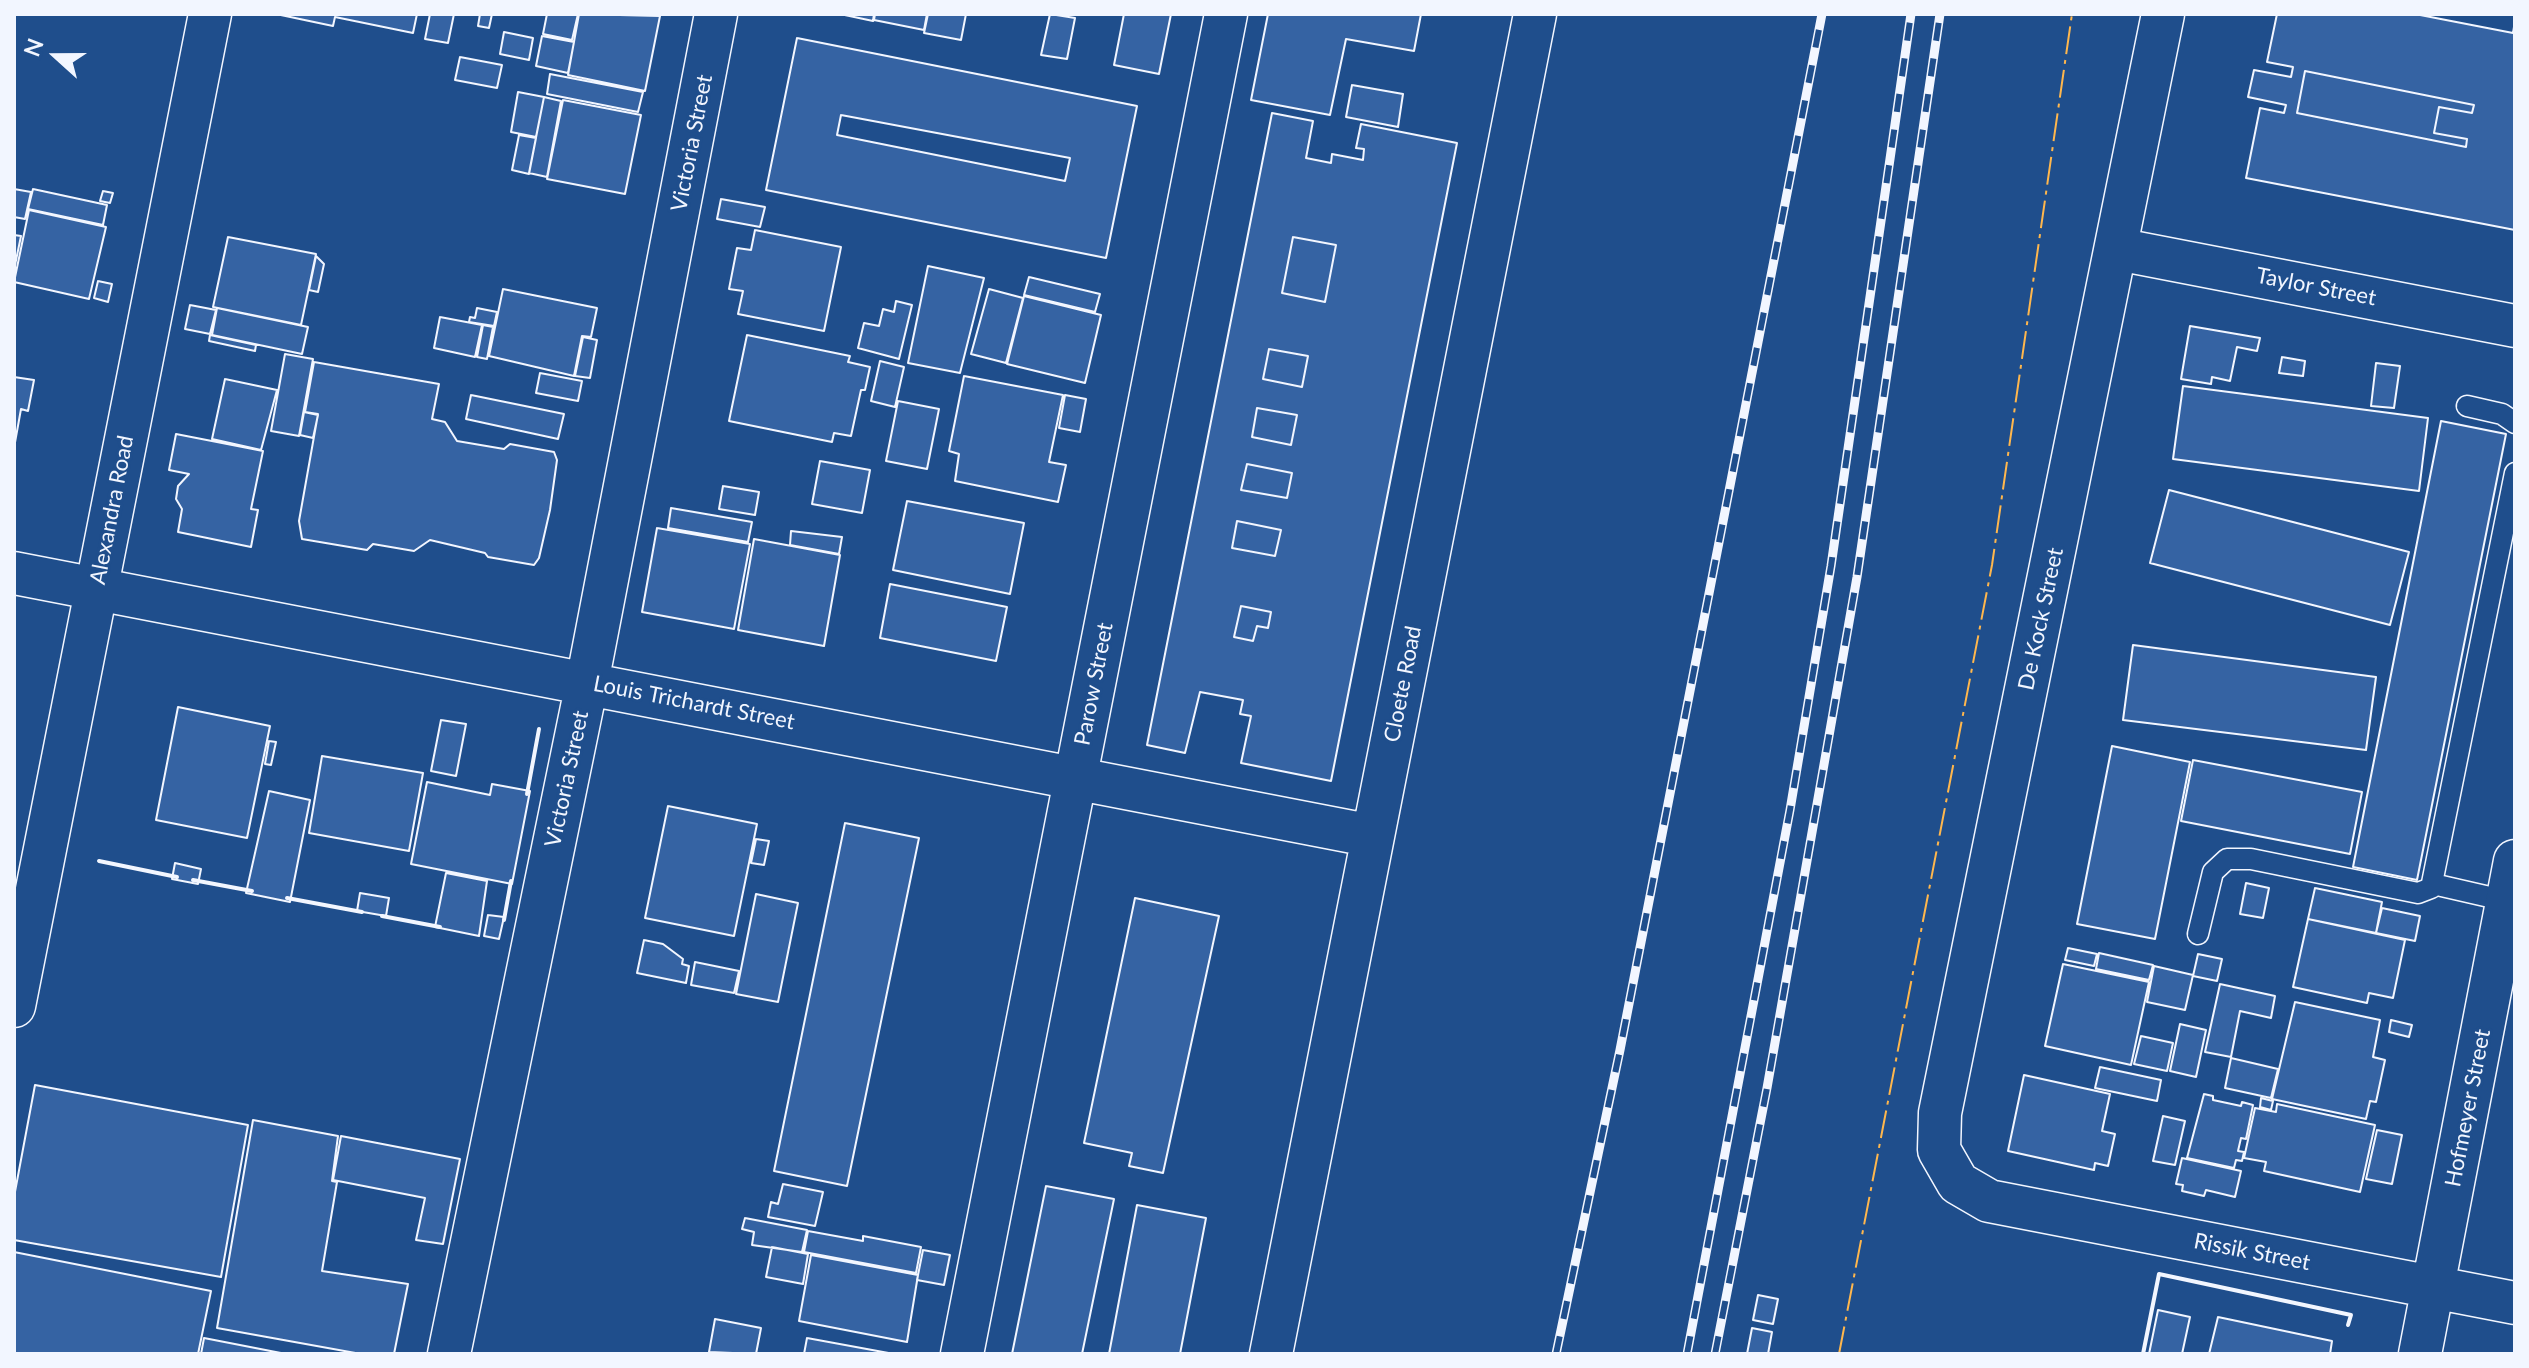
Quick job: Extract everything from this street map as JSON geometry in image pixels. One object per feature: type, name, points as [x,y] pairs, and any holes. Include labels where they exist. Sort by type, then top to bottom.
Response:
[{"type":"street","name":"Alexandra Road","points":[[14,1006],[210,14]]},
{"type":"street","name":"Victoria Street","points":[[449,1354],[587,683],[716,14]]},
{"type":"street","name":"Parow Street","points":[[962,1354],[1226,14]]},
{"type":"street","name":"Cloete Road","points":[[1271,1354],[1535,14]]},
{"type":"street","name":"De Kock Street","points":[[1989,1201],[1964,1188],[1946,1168],[1939,1150],[1940,1113],[2163,14]]},
{"type":"street","name":"Taylor Street","points":[[2117,249],[2515,326]]},
{"type":"street","name":"Louis Trichardt Street","points":[[14,573],[1076,776],[1373,836]]},
{"type":"street","name":"Hofmeyer Street","points":[[2420,1354],[2511,881]]},
{"type":"street","name":"Rissik Street","points":[[1989,1201],[2515,1303]]},
{"type":"lane","points":[[2467,406],[2502,414],[2515,423]]},
{"type":"lane","points":[[2198,934],[2213,872],[2227,859],[2251,859],[2418,893],[2426,893],[2433,884],[2515,473]]},
{"type":"lane","points":[[2433,884],[2511,881]]},
{"type":"building","points":[[276,14],[417,14],[413,33],[335,17],[333,26]]},
{"type":"building","points":[[430,14],[454,14],[448,43],[425,39]]},
{"type":"building","points":[[480,14],[492,14],[489,28],[478,26]]},
{"type":"building","points":[[547,14],[578,14],[572,40],[543,34]]},
{"type":"building","points":[[579,14],[660,16],[645,91],[568,75]]},
{"type":"building","points":[[840,14],[874,14],[873,21]]},
{"type":"building","points":[[875,14],[927,14],[924,30],[874,20]]},
{"type":"building","points":[[928,14],[966,14],[961,40],[924,33]]},
{"type":"building","points":[[1050,14],[1075,18],[1067,59],[1041,55]]},
{"type":"building","points":[[1124,14],[1171,14],[1159,74],[1114,65]]},
{"type":"building","points":[[1268,14],[1421,14],[1414,51],[1346,39],[1330,115],[1251,100]]},
{"type":"building","points":[[2277,14],[2415,14],[2513,33],[2515,21],[2515,230],[2246,178],[2260,108],[2284,113],[2286,105],[2248,97],[2254,70],[2291,77],[2293,67],[2267,62]],"holes":[[[2305,71],[2474,105],[2472,113],[2439,107],[2434,133],[2467,139],[2466,147],[2297,113]]]},
{"type":"building","points":[[504,32],[533,38],[529,60],[500,54]]},
{"type":"building","points":[[542,36],[574,42],[568,73],[536,66]]},
{"type":"building","points":[[797,38],[1137,106],[1106,258],[766,190]],"holes":[[[841,115],[1070,158],[1065,181],[837,135]]]},
{"type":"building","points":[[460,57],[502,65],[497,88],[455,80]]},
{"type":"building","points":[[2305,71],[2474,105],[2472,113],[2439,107],[2434,133],[2467,139],[2466,147],[2297,113]]},
{"type":"building","points":[[550,74],[643,92],[638,112],[547,94]]},
{"type":"building","points":[[1352,85],[1403,94],[1398,127],[1346,117]]},
{"type":"building","points":[[518,92],[544,97],[536,137],[511,132]]},
{"type":"building","points":[[544,97],[561,101],[547,177],[529,173]]},
{"type":"building","points":[[563,100],[641,115],[625,194],[547,179]]},
{"type":"building","points":[[1272,113],[1313,121],[1306,158],[1331,163],[1332,154],[1363,160],[1364,149],[1356,148],[1361,124],[1457,143],[1331,781],[1241,763],[1251,716],[1240,714],[1243,700],[1200,692],[1185,753],[1147,745]],"holes":[[[1293,237],[1336,245],[1325,302],[1282,293]],[[1269,349],[1308,356],[1302,387],[1263,379]],[[1257,408],[1297,415],[1291,445],[1252,437]],[[1247,464],[1292,473],[1287,498],[1241,490]],[[1237,521],[1281,530],[1275,556],[1232,548]],[[1241,606],[1271,612],[1268,628],[1257,626],[1253,641],[1234,637]]]},
{"type":"building","points":[[519,135],[536,138],[529,174],[512,170]]},
{"type":"building","points":[[14,189],[31,192],[25,219],[14,217]]},
{"type":"building","points":[[33,189],[107,205],[103,225],[28,209]]},
{"type":"building","points":[[103,191],[113,193],[110,203],[100,201]]},
{"type":"building","points":[[721,199],[765,207],[760,227],[717,219]]},
{"type":"building","points":[[29,210],[106,227],[89,299],[14,282]]},
{"type":"building","points":[[755,230],[841,247],[824,331],[738,314],[743,291],[729,289],[737,248],[751,250]]},
{"type":"building","points":[[14,235],[21,236],[14,270]]},
{"type":"building","points":[[228,237],[316,254],[301,325],[213,307]]},
{"type":"building","points":[[1293,237],[1336,245],[1325,302],[1282,293]]},
{"type":"building","points":[[316,256],[324,264],[318,292],[309,290]]},
{"type":"building","points":[[928,266],[984,278],[960,373],[908,363]]},
{"type":"building","points":[[1029,277],[1100,294],[1095,312],[1024,295]]},
{"type":"building","points":[[98,281],[112,284],[108,302],[94,298]]},
{"type":"building","points":[[503,289],[597,308],[591,337],[582,336],[574,376],[489,356]]},
{"type":"building","points":[[989,289],[1023,298],[1006,363],[971,354]]},
{"type":"building","points":[[1024,296],[1101,315],[1085,383],[1007,364]]},
{"type":"building","points":[[896,301],[912,305],[899,359],[858,348],[864,323],[879,326],[883,309],[894,312]]},
{"type":"building","points":[[190,305],[216,310],[210,334],[185,329]]},
{"type":"building","points":[[217,308],[308,327],[302,354],[212,335]]},
{"type":"building","points":[[477,308],[497,312],[494,326],[469,322],[470,317],[475,318]]},
{"type":"building","points":[[440,317],[482,325],[475,357],[434,348]]},
{"type":"building","points":[[483,325],[493,327],[487,359],[477,357]]},
{"type":"building","points":[[2190,326],[2260,338],[2257,351],[2237,347],[2230,381],[2212,377],[2211,384],[2181,379]]},
{"type":"building","points":[[210,335],[256,345],[255,351],[209,341]]},
{"type":"building","points":[[747,335],[850,356],[848,362],[870,367],[865,390],[861,390],[851,436],[834,433],[832,442],[729,421]]},
{"type":"building","points":[[583,337],[597,340],[590,378],[575,376]]},
{"type":"building","points":[[1269,349],[1308,356],[1302,387],[1263,379]]},
{"type":"building","points":[[285,354],[313,359],[299,436],[271,431]]},
{"type":"building","points":[[2282,357],[2305,361],[2303,376],[2279,373]]},
{"type":"building","points":[[880,361],[904,367],[895,407],[871,401]]},
{"type":"building","points":[[314,362],[439,384],[432,419],[445,422],[457,441],[504,449],[510,444],[554,452],[557,460],[550,510],[539,558],[534,565],[488,557],[485,553],[430,540],[414,551],[373,544],[367,550],[302,539],[299,521],[318,414],[305,412]]},
{"type":"building","points":[[2376,363],[2400,366],[2394,408],[2371,406]]},
{"type":"building","points":[[540,373],[582,381],[578,401],[536,393]]},
{"type":"building","points":[[964,376],[1063,395],[1049,462],[1066,465],[1058,502],[955,481],[959,454],[949,451]]},
{"type":"building","points":[[14,377],[34,380],[28,411],[21,409],[14,448]]},
{"type":"building","points":[[225,379],[277,390],[261,450],[212,439]]},
{"type":"building","points":[[2183,386],[2428,418],[2419,491],[2173,459]]},
{"type":"building","points":[[471,395],[564,414],[558,439],[466,419]]},
{"type":"building","points":[[1065,395],[1086,399],[1080,432],[1059,428]]},
{"type":"building","points":[[898,401],[939,409],[927,469],[886,461]]},
{"type":"building","points":[[1257,408],[1297,415],[1291,445],[1252,437]]},
{"type":"building","points":[[304,412],[318,415],[313,438],[300,435]]},
{"type":"building","points":[[2441,421],[2506,434],[2417,880],[2353,867]]},
{"type":"building","points":[[176,434],[263,451],[251,509],[258,510],[251,547],[178,532],[182,509],[176,499],[178,486],[189,474],[169,470]]},
{"type":"building","points":[[820,461],[870,470],[862,513],[812,504]]},
{"type":"building","points":[[1247,464],[1292,473],[1287,498],[1241,490]]},
{"type":"building","points":[[723,486],[759,492],[755,515],[719,509]]},
{"type":"building","points":[[2169,490],[2409,552],[2390,625],[2150,563]]},
{"type":"building","points":[[907,501],[1024,523],[1010,594],[893,570]]},
{"type":"building","points":[[671,508],[752,522],[748,542],[668,528]]},
{"type":"building","points":[[1237,521],[1281,530],[1275,556],[1232,548]]},
{"type":"building","points":[[657,528],[750,544],[734,629],[642,612]]},
{"type":"building","points":[[791,531],[842,537],[839,554],[790,545]]},
{"type":"building","points":[[754,539],[840,555],[824,646],[738,630]]},
{"type":"building","points":[[890,584],[1007,607],[996,661],[880,638]]},
{"type":"building","points":[[1241,606],[1271,612],[1268,628],[1257,626],[1253,641],[1234,637]]},
{"type":"building","points":[[2133,645],[2376,677],[2366,750],[2123,720]]},
{"type":"building","points":[[178,707],[270,726],[247,838],[156,820]]},
{"type":"building","points":[[441,720],[466,724],[456,776],[431,771]]},
{"type":"building","points":[[269,741],[276,742],[271,765],[265,764]]},
{"type":"building","points":[[2112,746],[2190,762],[2155,939],[2077,924]]},
{"type":"building","points":[[322,756],[423,773],[409,851],[309,833]]},
{"type":"building","points":[[2193,760],[2362,792],[2350,854],[2181,821]]},
{"type":"building","points":[[427,782],[490,795],[492,784],[530,791],[512,884],[411,864]]},
{"type":"building","points":[[269,791],[310,800],[290,902],[246,893]]},
{"type":"building","points":[[668,806],[757,824],[734,936],[645,918]]},
{"type":"building","points":[[845,823],[919,838],[847,1186],[774,1171]]},
{"type":"building","points":[[756,839],[769,841],[764,865],[751,863]]},
{"type":"building","points":[[175,863],[201,869],[198,884],[172,879]]},
{"type":"building","points":[[446,873],[487,881],[479,936],[435,927]]},
{"type":"building","points":[[2246,883],[2269,888],[2263,918],[2240,914]]},
{"type":"building","points":[[2315,888],[2382,902],[2376,933],[2308,919]]},
{"type":"building","points":[[360,893],[389,898],[386,916],[357,911]]},
{"type":"building","points":[[756,894],[798,903],[778,1002],[736,994]]},
{"type":"building","points":[[1135,898],[1219,916],[1163,1173],[1129,1166],[1132,1153],[1084,1143]]},
{"type":"building","points":[[2382,908],[2420,916],[2415,941],[2376,933]]},
{"type":"building","points":[[488,915],[504,917],[499,939],[484,936]]},
{"type":"building","points":[[2308,919],[2405,940],[2393,998],[2369,993],[2367,1003],[2293,987]]},
{"type":"building","points":[[644,940],[663,944],[683,959],[682,964],[689,966],[686,983],[637,973]]},
{"type":"building","points":[[2068,948],[2097,954],[2094,966],[2065,960]]},
{"type":"building","points":[[2099,953],[2153,965],[2149,980],[2096,969]]},
{"type":"building","points":[[2198,954],[2222,959],[2217,981],[2193,976]]},
{"type":"building","points":[[695,962],[739,971],[734,993],[691,985]]},
{"type":"building","points":[[2063,964],[2149,982],[2131,1065],[2045,1046]]},
{"type":"building","points":[[2154,966],[2193,975],[2185,1010],[2147,1002]]},
{"type":"building","points":[[2220,984],[2275,996],[2271,1018],[2240,1011],[2231,1057],[2205,1052]]},
{"type":"building","points":[[2295,1002],[2380,1020],[2373,1057],[2385,1060],[2376,1102],[2370,1101],[2366,1119],[2272,1099]]},
{"type":"building","points":[[2391,1020],[2412,1025],[2409,1037],[2389,1032]]},
{"type":"building","points":[[2180,1024],[2206,1030],[2196,1077],[2170,1071]]},
{"type":"building","points":[[2141,1036],[2173,1043],[2167,1071],[2134,1064]]},
{"type":"building","points":[[2231,1058],[2278,1069],[2271,1098],[2225,1088]]},
{"type":"building","points":[[2100,1067],[2161,1080],[2157,1101],[2095,1088]]},
{"type":"building","points":[[2024,1075],[2110,1094],[2102,1131],[2115,1134],[2108,1166],[2095,1163],[2094,1170],[2008,1151]]},
{"type":"building","points":[[35,1085],[248,1125],[221,1277],[14,1240],[14,1197]]},
{"type":"building","points":[[2204,1094],[2213,1096],[2213,1100],[2241,1106],[2242,1102],[2253,1105],[2246,1139],[2241,1138],[2238,1151],[2244,1152],[2242,1161],[2236,1160],[2234,1168],[2187,1158]]},
{"type":"building","points":[[2261,1098],[2273,1101],[2271,1110],[2260,1107]]},
{"type":"building","points":[[2277,1104],[2375,1125],[2360,1192],[2264,1171],[2266,1162],[2244,1158],[2255,1108],[2276,1112]]},
{"type":"building","points":[[2163,1116],[2185,1121],[2175,1165],[2153,1161]]},
{"type":"building","points":[[253,1120],[338,1136],[332,1181],[337,1182],[322,1271],[408,1284],[394,1354],[361,1354],[217,1328]]},
{"type":"building","points":[[2377,1130],[2402,1135],[2392,1184],[2366,1179]]},
{"type":"building","points":[[341,1136],[460,1159],[443,1244],[416,1240],[425,1198],[333,1180]]},
{"type":"building","points":[[2182,1158],[2241,1171],[2235,1197],[2206,1190],[2204,1196],[2182,1191],[2183,1185],[2176,1184]]},
{"type":"building","points":[[783,1184],[823,1192],[815,1226],[768,1217],[771,1202],[778,1204]]},
{"type":"building","points":[[1046,1186],[1114,1199],[1082,1354],[1012,1354]]},
{"type":"building","points":[[1137,1205],[1206,1218],[1180,1354],[1109,1354]]},
{"type":"building","points":[[745,1218],[807,1230],[802,1252],[752,1245],[754,1232],[742,1229]]},
{"type":"building","points":[[808,1231],[863,1241],[863,1236],[921,1247],[916,1273],[804,1252]]},
{"type":"building","points":[[772,1247],[808,1254],[803,1284],[766,1277]]},
{"type":"building","points":[[923,1250],[950,1255],[944,1285],[917,1280]]},
{"type":"building","points":[[14,1252],[211,1291],[198,1354],[14,1354]]},
{"type":"building","points":[[811,1255],[918,1275],[907,1342],[799,1321]]},
{"type":"building","points":[[1758,1295],[1778,1299],[1773,1324],[1753,1320]]},
{"type":"building","points":[[2158,1310],[2190,1317],[2182,1354],[2149,1354]]},
{"type":"building","points":[[2218,1317],[2332,1341],[2330,1354],[2209,1354]]},
{"type":"building","points":[[715,1319],[761,1328],[756,1354],[709,1352]]},
{"type":"building","points":[[1752,1328],[1772,1332],[1768,1354],[1747,1354]]},
{"type":"building","points":[[204,1338],[286,1354],[201,1354]]},
{"type":"building","points":[[807,1338],[894,1354],[804,1354]]},
{"type":"railway","points":[[1556,1354],[1620,1050],[1822,14]]},
{"type":"railway","points":[[1687,1354],[1790,810],[1831,566],[1911,14]]},
{"type":"railway","points":[[1715,1354],[1767,1088],[1857,577],[1940,14]]},
{"type":"wall","points":[[527,794],[539,729]]},
{"type":"wall","points":[[99,861],[177,877]]},
{"type":"wall","points":[[193,880],[252,891]]},
{"type":"wall","points":[[504,920],[511,881]]},
{"type":"wall","points":[[287,898],[362,912]]},
{"type":"wall","points":[[382,916],[440,927]]},
{"type":"wall","points":[[2143,1354],[2159,1274],[2351,1315],[2348,1325]]},
{"type":"power","points":[[1839,1354],[1992,565],[2072,14]]}]
